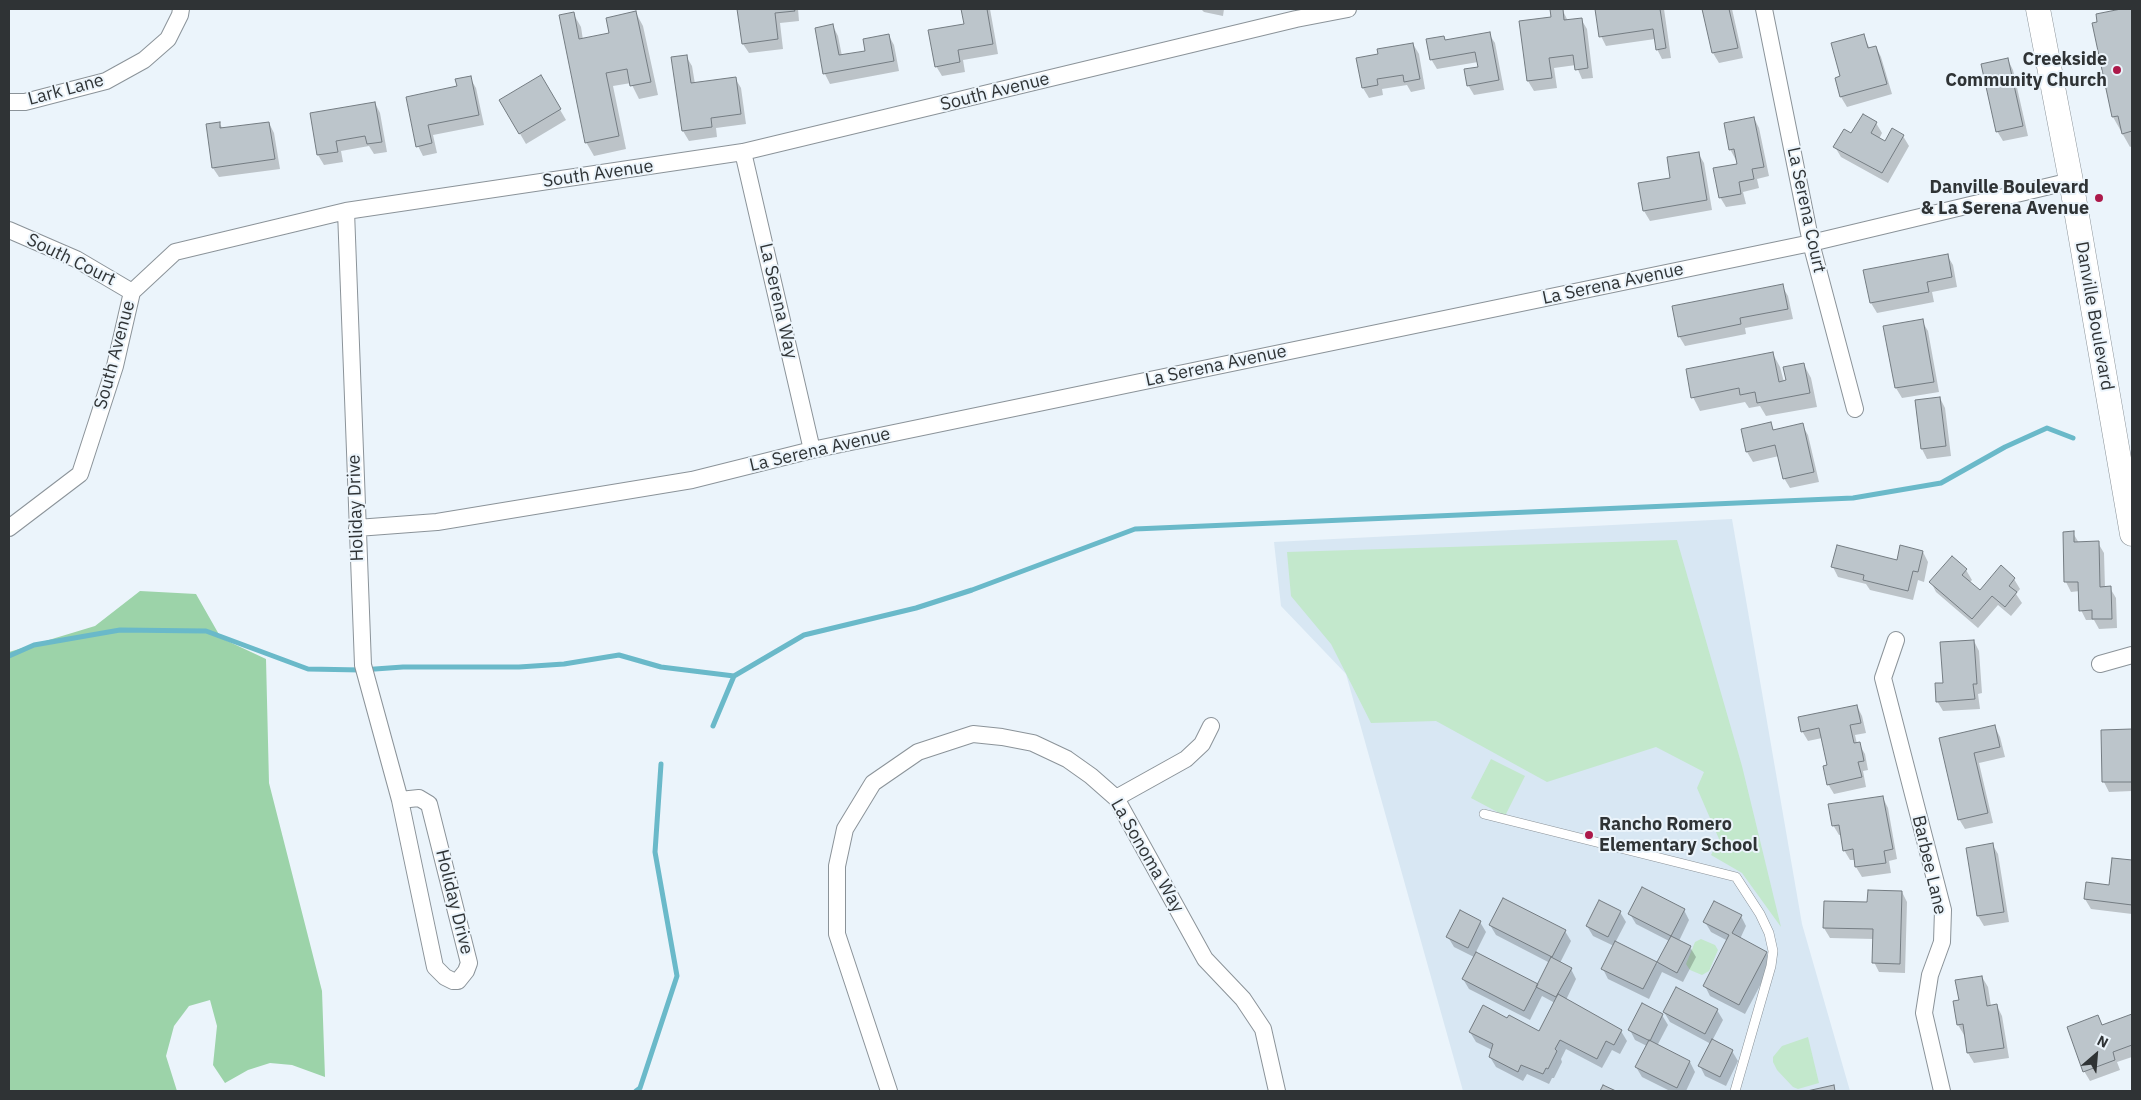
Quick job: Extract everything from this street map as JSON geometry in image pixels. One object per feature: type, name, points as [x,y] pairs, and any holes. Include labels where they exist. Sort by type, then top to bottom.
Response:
[{"type":"main road","name":"Danville Boulevard","points":[[2038,9],[2071,181],[2132,534]]},
{"type":"street","name":"Lark Lane","points":[[9,102],[25,102],[106,81],[114,77],[144,60],[168,39],[181,9]]},
{"type":"street","name":"South Avenue","points":[[9,528],[80,474],[115,366],[132,292],[175,252],[346,211],[743,152],[1295,14],[1348,9]]},
{"type":"street","name":"La Serena Court","points":[[1764,9],[1811,243],[1855,409]]},
{"type":"street","name":"La Serena Way","points":[[743,152],[812,450]]},
{"type":"street","name":"La Serena Avenue","points":[[357,528],[437,522],[692,480],[812,450],[1811,243],[2071,181]]},
{"type":"street","name":"Holiday Drive","points":[[346,211],[363,670],[400,800],[435,967],[445,977],[454,981],[458,980],[466,971],[469,963],[429,804],[419,798],[400,800]]},
{"type":"street","name":"South Court","points":[[9,230],[76,259],[132,292]]},
{"type":"street","name":"Barbee Lane","points":[[1896,640],[1883,678],[1943,910],[1942,942],[1930,975],[1924,1013],[1942,1091]]},
{"type":"street","points":[[2100,664],[2132,656]]},
{"type":"street","points":[[1116,798],[1186,759],[1202,744],[1211,726]]},
{"type":"street","name":"La Sonoma Way","points":[[889,1091],[837,934],[837,866],[845,829],[873,783],[918,752],[973,734],[1033,743],[1067,759],[1091,776],[1116,798],[1205,959],[1243,999],[1263,1029],[1278,1091]]},
{"type":"lane","points":[[1484,814],[1736,877],[1760,914],[1769,933],[1773,951],[1771,966],[1735,1091]]},
{"type":"shaded area","name":"Rancho Romero Elementary School","points":[[1732,519],[1802,924],[1850,1091],[1463,1091],[1346,674],[1281,606],[1274,542]]},
{"type":"green space","points":[[1677,540],[1742,766],[1781,927],[1742,873],[1711,855],[1719,839],[1697,788],[1704,772],[1656,747],[1547,782],[1436,721],[1371,723],[1331,644],[1291,596],[1287,552]]},
{"type":"green space","points":[[140,591],[196,594],[221,638],[266,659],[269,783],[322,991],[325,1077],[292,1065],[270,1063],[248,1070],[225,1083],[213,1065],[217,1026],[210,1000],[189,1006],[174,1026],[166,1056],[177,1091],[9,1091],[9,652],[95,626]]},
{"type":"green space","points":[[1491,759],[1525,776],[1505,816],[1471,798]]},
{"type":"green space","points":[[1701,939],[1715,945],[1718,950],[1709,971],[1702,975],[1690,970],[1686,964],[1695,942]]},
{"type":"green space","points":[[1808,1037],[1819,1083],[1798,1089],[1793,1087],[1777,1070],[1773,1057],[1782,1046]]},
{"type":"building","points":[[737,9],[794,9],[795,11],[775,13],[778,39],[742,44]]},
{"type":"building","points":[[961,9],[987,9],[993,44],[958,50],[960,62],[935,67],[928,30],[964,24]]},
{"type":"building","points":[[1550,9],[1563,9],[1564,20],[1582,18],[1588,68],[1575,70],[1573,55],[1549,58],[1552,78],[1527,81],[1519,21],[1551,17]]},
{"type":"building","points":[[1595,9],[1660,9],[1666,48],[1656,50],[1653,29],[1599,37]]},
{"type":"building","points":[[1702,9],[1729,9],[1738,48],[1712,53]]},
{"type":"building","name":"Creekside Community Church","points":[[2121,9],[2132,9],[2132,131],[2122,134],[2118,116],[2112,117],[2092,23],[2097,22],[2096,14]]},
{"type":"building","points":[[636,11],[651,82],[630,86],[627,69],[606,73],[619,136],[585,143],[559,15],[574,12],[579,39],[609,33],[606,18]]},
{"type":"building","points":[[833,24],[839,55],[865,51],[863,39],[889,34],[894,61],[823,74],[815,28]]},
{"type":"building","points":[[1490,32],[1499,80],[1467,86],[1464,69],[1478,67],[1475,52],[1430,60],[1426,39],[1444,36],[1445,40]]},
{"type":"building","points":[[1864,34],[1868,48],[1876,46],[1887,84],[1840,97],[1835,78],[1840,76],[1831,43]]},
{"type":"building","points":[[1413,43],[1420,79],[1404,82],[1403,75],[1377,79],[1378,85],[1362,88],[1356,58],[1378,54],[1377,49]]},
{"type":"building","points":[[687,55],[691,83],[736,77],[741,114],[711,118],[712,127],[682,131],[671,57]]},
{"type":"building","points":[[2008,58],[2023,126],[1996,132],[1981,64]]},
{"type":"building","points":[[541,75],[561,109],[519,134],[499,100]]},
{"type":"building","points":[[471,76],[479,115],[428,125],[432,143],[416,147],[406,97],[457,86],[455,79]]},
{"type":"building","points":[[375,102],[382,142],[367,144],[365,136],[336,141],[338,152],[317,155],[310,113]]},
{"type":"building","points":[[1863,114],[1877,122],[1871,133],[1885,141],[1892,128],[1904,135],[1882,173],[1833,147],[1844,129],[1851,133]]},
{"type":"building","points":[[1754,117],[1764,167],[1752,169],[1754,179],[1739,182],[1741,194],[1719,198],[1713,168],[1737,164],[1734,149],[1729,150],[1724,123]]},
{"type":"building","points":[[220,122],[220,128],[269,122],[275,159],[212,168],[206,124]]},
{"type":"building","points":[[1699,152],[1707,200],[1643,211],[1638,183],[1670,178],[1667,157]]},
{"type":"building","points":[[1948,254],[1952,277],[1927,282],[1929,292],[1870,303],[1863,270]]},
{"type":"building","points":[[1783,284],[1788,309],[1740,318],[1741,324],[1678,337],[1672,306]]},
{"type":"building","points":[[1923,319],[1934,382],[1895,388],[1883,326]]},
{"type":"building","points":[[1773,352],[1779,382],[1786,380],[1783,367],[1804,363],[1810,393],[1757,403],[1755,392],[1740,395],[1739,388],[1691,398],[1686,369]]},
{"type":"building","points":[[1940,397],[1946,446],[1921,449],[1915,400]]},
{"type":"building","points":[[1771,422],[1773,430],[1803,423],[1814,472],[1783,479],[1775,445],[1746,452],[1741,429]]},
{"type":"building","points":[[2074,531],[2074,542],[2099,541],[2100,587],[2111,586],[2112,619],[2092,619],[2092,610],[2079,611],[2078,582],[2064,582],[2063,532]]},
{"type":"building","points":[[1837,545],[1897,560],[1900,545],[1923,551],[1918,572],[1913,571],[1908,591],[1863,580],[1864,575],[1831,567]]},
{"type":"building","points":[[1952,556],[1967,569],[1962,575],[1980,590],[2001,565],[2015,578],[2009,586],[2017,592],[2005,607],[1992,596],[1972,619],[1929,582]]},
{"type":"building","points":[[1974,640],[1977,684],[1973,684],[1975,699],[1936,702],[1935,683],[1943,683],[1940,642]]},
{"type":"building","points":[[1857,705],[1861,723],[1850,725],[1854,743],[1860,742],[1864,761],[1858,762],[1862,777],[1827,785],[1823,766],[1827,765],[1819,728],[1801,732],[1798,717]]},
{"type":"building","points":[[1995,725],[2000,747],[1974,753],[1988,813],[1958,820],[1939,738]]},
{"type":"building","points":[[2132,729],[2132,782],[2102,782],[2101,730]]},
{"type":"building","points":[[1883,796],[1893,849],[1884,851],[1886,863],[1855,867],[1853,849],[1843,851],[1839,825],[1832,826],[1828,804]]},
{"type":"building","points":[[1993,843],[2004,912],[1977,916],[1966,848]]},
{"type":"building","points":[[2112,858],[2132,860],[2132,905],[2084,899],[2086,882],[2109,885]]},
{"type":"building","points":[[1642,887],[1685,909],[1671,936],[1628,914]]},
{"type":"building","points":[[1868,890],[1902,891],[1900,964],[1872,963],[1873,929],[1823,928],[1824,901],[1867,902]]},
{"type":"building","points":[[1503,898],[1566,930],[1552,957],[1489,925]]},
{"type":"building","points":[[1599,900],[1621,911],[1608,937],[1586,926]]},
{"type":"building","points":[[1714,901],[1742,915],[1732,933],[1767,952],[1739,1005],[1703,986],[1729,935],[1703,922]]},
{"type":"building","points":[[1460,910],[1481,921],[1468,948],[1446,937]]},
{"type":"building","points":[[1671,936],[1691,946],[1677,973],[1657,962]]},
{"type":"building","points":[[1615,941],[1657,962],[1643,989],[1601,969]]},
{"type":"building","points":[[1476,952],[1538,984],[1524,1011],[1462,979]]},
{"type":"building","points":[[1551,957],[1572,968],[1556,997],[1536,987]]},
{"type":"building","points":[[1982,976],[1987,1006],[1997,1004],[2004,1048],[1967,1053],[1963,1024],[1957,1025],[1953,1001],[1959,1000],[1955,980]]},
{"type":"building","points":[[1676,987],[1718,1009],[1705,1034],[1663,1012]]},
{"type":"building","points":[[1558,994],[1622,1030],[1614,1045],[1606,1041],[1597,1059],[1560,1040],[1548,1069],[1546,1068],[1543,1074],[1521,1065],[1518,1072],[1489,1057],[1493,1044],[1469,1032],[1483,1005],[1507,1018],[1509,1015],[1539,1031]]},
{"type":"building","points":[[1642,1003],[1663,1014],[1650,1041],[1628,1030]]},
{"type":"building","points":[[2132,1014],[2132,1045],[2113,1052],[2115,1060],[2083,1072],[2067,1027],[2098,1015],[2102,1025]]},
{"type":"building","points":[[1712,1039],[1733,1050],[1720,1077],[1698,1066]]},
{"type":"building","points":[[1649,1040],[1690,1061],[1677,1088],[1635,1067]]},
{"type":"building","points":[[1603,1085],[1616,1091],[1600,1091]]},
{"type":"building","points":[[1834,1085],[1835,1091],[1807,1091]]},
{"type":"waterway","points":[[713,726],[734,676],[804,635],[916,608],[972,590],[1135,529],[1853,498],[1941,483],[2005,447],[2047,428],[2073,438]]},
{"type":"waterway","points":[[9,656],[34,645],[120,630],[206,631],[308,669],[361,670],[403,667],[519,667],[564,664],[619,655],[661,667],[734,676]]},
{"type":"waterway","points":[[636,1091],[640,1088],[677,976],[655,852],[661,764]]},
{"type":"place","name":"Creekside Community Church","points":[[2117,70]]},
{"type":"place","name":"Danville Boulevard & La Serena Avenue","points":[[2099,198]]},
{"type":"place","name":"Rancho Romero Elementary School","points":[[1589,835]]}]
